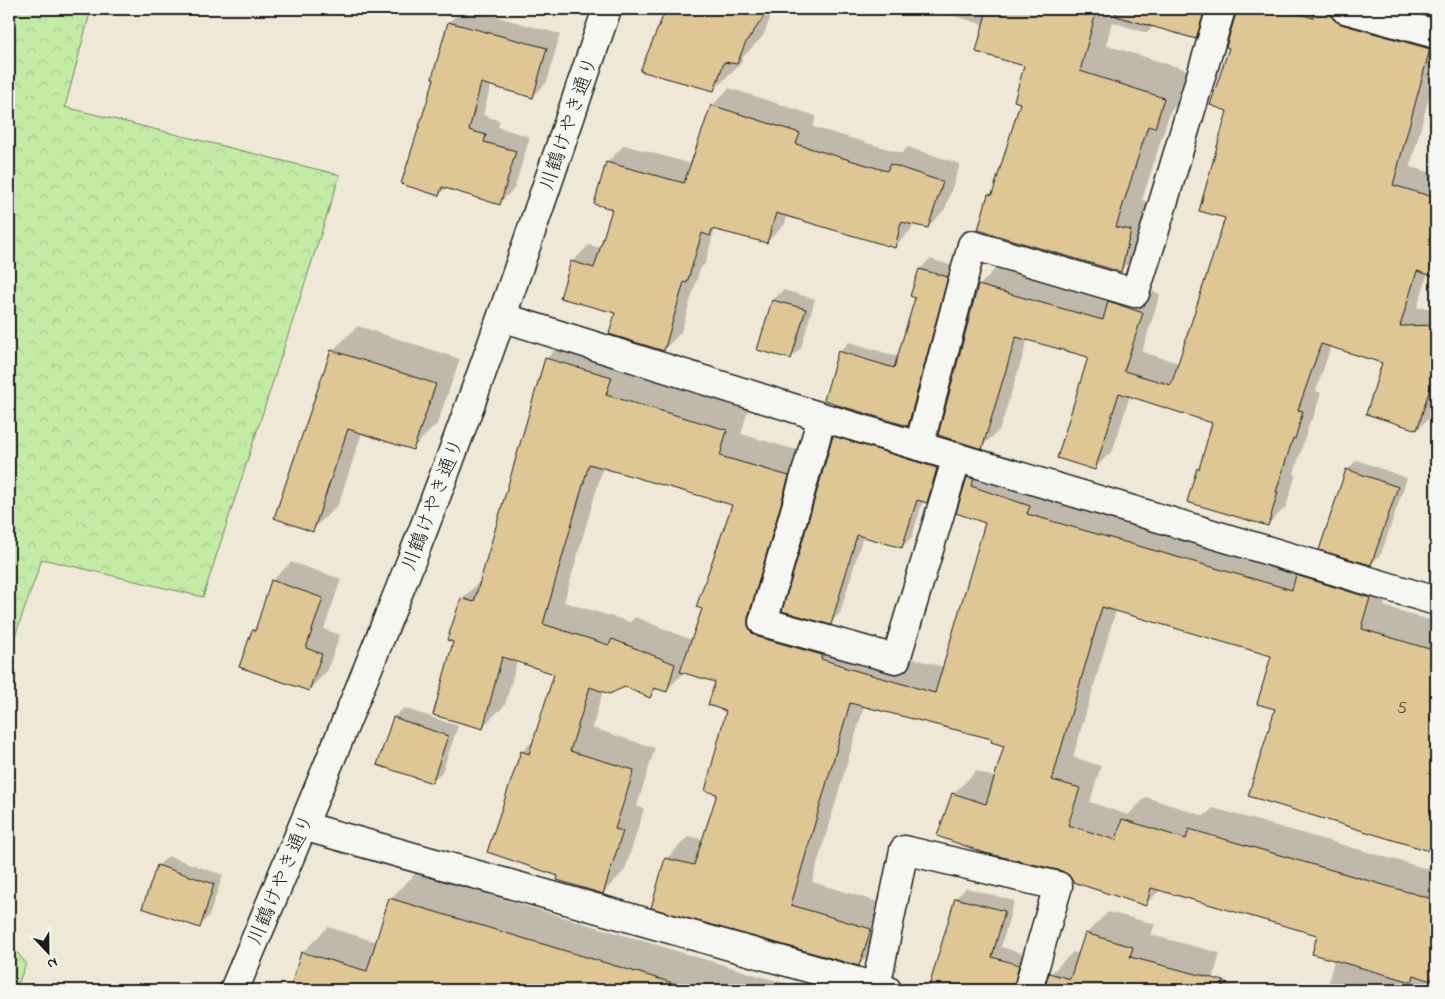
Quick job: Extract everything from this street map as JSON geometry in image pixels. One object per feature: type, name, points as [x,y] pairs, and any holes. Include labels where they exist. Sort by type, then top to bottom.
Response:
[{"type":"street","name":"川鶴けやき通り","points":[[234,990],[411,560],[502,317],[607,9]]},
{"type":"street","points":[[919,446],[972,245],[1135,293],[1221,9]]},
{"type":"street","points":[[1345,9],[1436,34]]},
{"type":"street","points":[[502,317],[919,446],[1436,601]]},
{"type":"street","points":[[822,416],[763,622],[896,659],[957,457]]},
{"type":"street","points":[[303,826],[882,989],[904,850],[1058,886],[1028,990]]},
{"type":"green space","points":[[9,9],[91,9],[65,107],[340,175],[203,597],[42,559],[9,653]]},
{"type":"green space","points":[[9,943],[26,963],[16,990],[9,990]]},
{"type":"building","points":[[666,9],[769,9],[745,44],[737,64],[724,62],[714,91],[640,71]]},
{"type":"building","points":[[987,9],[1097,9],[1080,71],[1164,98],[1155,128],[1148,126],[1116,227],[1131,230],[1121,272],[978,230],[988,194],[992,195],[1020,103],[1014,101],[1024,66],[976,52]]},
{"type":"building","points":[[1117,9],[1205,9],[1196,39],[1116,16]]},
{"type":"building","points":[[1236,9],[1284,9],[1313,18],[1314,9],[1330,9],[1334,20],[1341,24],[1430,49],[1393,185],[1436,198],[1436,277],[1417,271],[1400,326],[1436,325],[1436,387],[1431,385],[1417,430],[1366,414],[1382,363],[1321,344],[1298,410],[1303,411],[1276,492],[1278,492],[1268,526],[1187,502],[1212,423],[1119,393],[1095,470],[1057,458],[1088,357],[1016,337],[982,449],[938,435],[978,285],[1103,320],[1108,301],[1143,313],[1124,371],[1171,385],[1225,218],[1199,211],[1227,111],[1210,105],[1229,48],[1226,47]]},
{"type":"building","points":[[1403,9],[1436,9],[1436,18]]},
{"type":"building","points":[[448,22],[547,48],[533,98],[481,83],[469,130],[486,135],[484,142],[516,151],[500,205],[442,187],[439,196],[401,184],[434,79],[432,78]]},
{"type":"building","points":[[711,105],[800,133],[796,144],[887,171],[890,164],[943,182],[928,228],[901,222],[895,248],[776,213],[767,243],[712,229],[710,236],[702,233],[687,283],[684,282],[664,351],[609,334],[615,313],[560,298],[571,261],[594,268],[612,209],[594,204],[606,162],[684,183]]},
{"type":"building","points":[[919,269],[948,277],[908,426],[824,400],[838,351],[894,368],[915,298],[910,296]]},
{"type":"building","points":[[772,300],[806,309],[791,359],[757,350]]},
{"type":"building","points":[[331,350],[436,384],[413,450],[348,429],[313,532],[274,518]]},
{"type":"building","points":[[545,358],[612,377],[606,395],[727,430],[720,456],[789,476],[748,618],[748,626],[752,633],[758,637],[822,655],[821,659],[843,667],[935,693],[985,523],[956,513],[967,477],[974,479],[971,486],[1030,506],[1027,514],[1292,590],[1296,575],[1370,598],[1362,629],[1436,651],[1436,853],[1248,796],[1275,709],[1257,704],[1271,656],[1102,607],[1052,780],[1080,788],[1068,825],[1116,840],[1122,819],[1186,839],[1189,829],[1436,900],[1436,964],[1431,981],[1414,975],[1412,982],[1312,954],[1317,935],[1151,888],[1146,906],[1073,882],[1069,875],[1062,871],[985,853],[937,836],[952,793],[986,804],[1004,746],[991,742],[992,739],[850,703],[791,905],[871,929],[859,966],[651,908],[665,858],[694,865],[717,794],[705,791],[726,711],[708,705],[715,682],[680,672],[702,609],[696,607],[732,505],[589,464],[543,624],[609,645],[612,639],[675,664],[667,692],[654,688],[650,698],[625,687],[609,694],[590,687],[570,751],[634,770],[615,829],[623,831],[603,894],[557,880],[558,876],[487,852],[521,751],[529,754],[554,674],[502,657],[483,729],[433,715],[453,642],[447,640],[461,598],[474,602]]},
{"type":"building","points":[[833,436],[937,468],[927,503],[917,500],[902,548],[857,535],[831,625],[782,611]]},
{"type":"building","points":[[1346,469],[1398,487],[1371,565],[1319,550]]},
{"type":"building","points":[[271,580],[323,598],[306,648],[322,654],[309,691],[239,667],[252,630],[255,631]]},
{"type":"building","points":[[393,717],[448,736],[432,783],[377,765]]},
{"type":"building","points":[[157,865],[214,884],[200,928],[142,908]]},
{"type":"building","points":[[389,898],[676,984],[675,990],[290,990],[301,952],[367,971]]},
{"type":"building","points":[[955,898],[1005,911],[992,957],[1019,965],[1013,990],[928,990]]},
{"type":"building","points":[[1085,933],[1133,947],[1130,957],[1224,981],[1222,990],[1044,990],[1049,973],[1070,979]]}]
